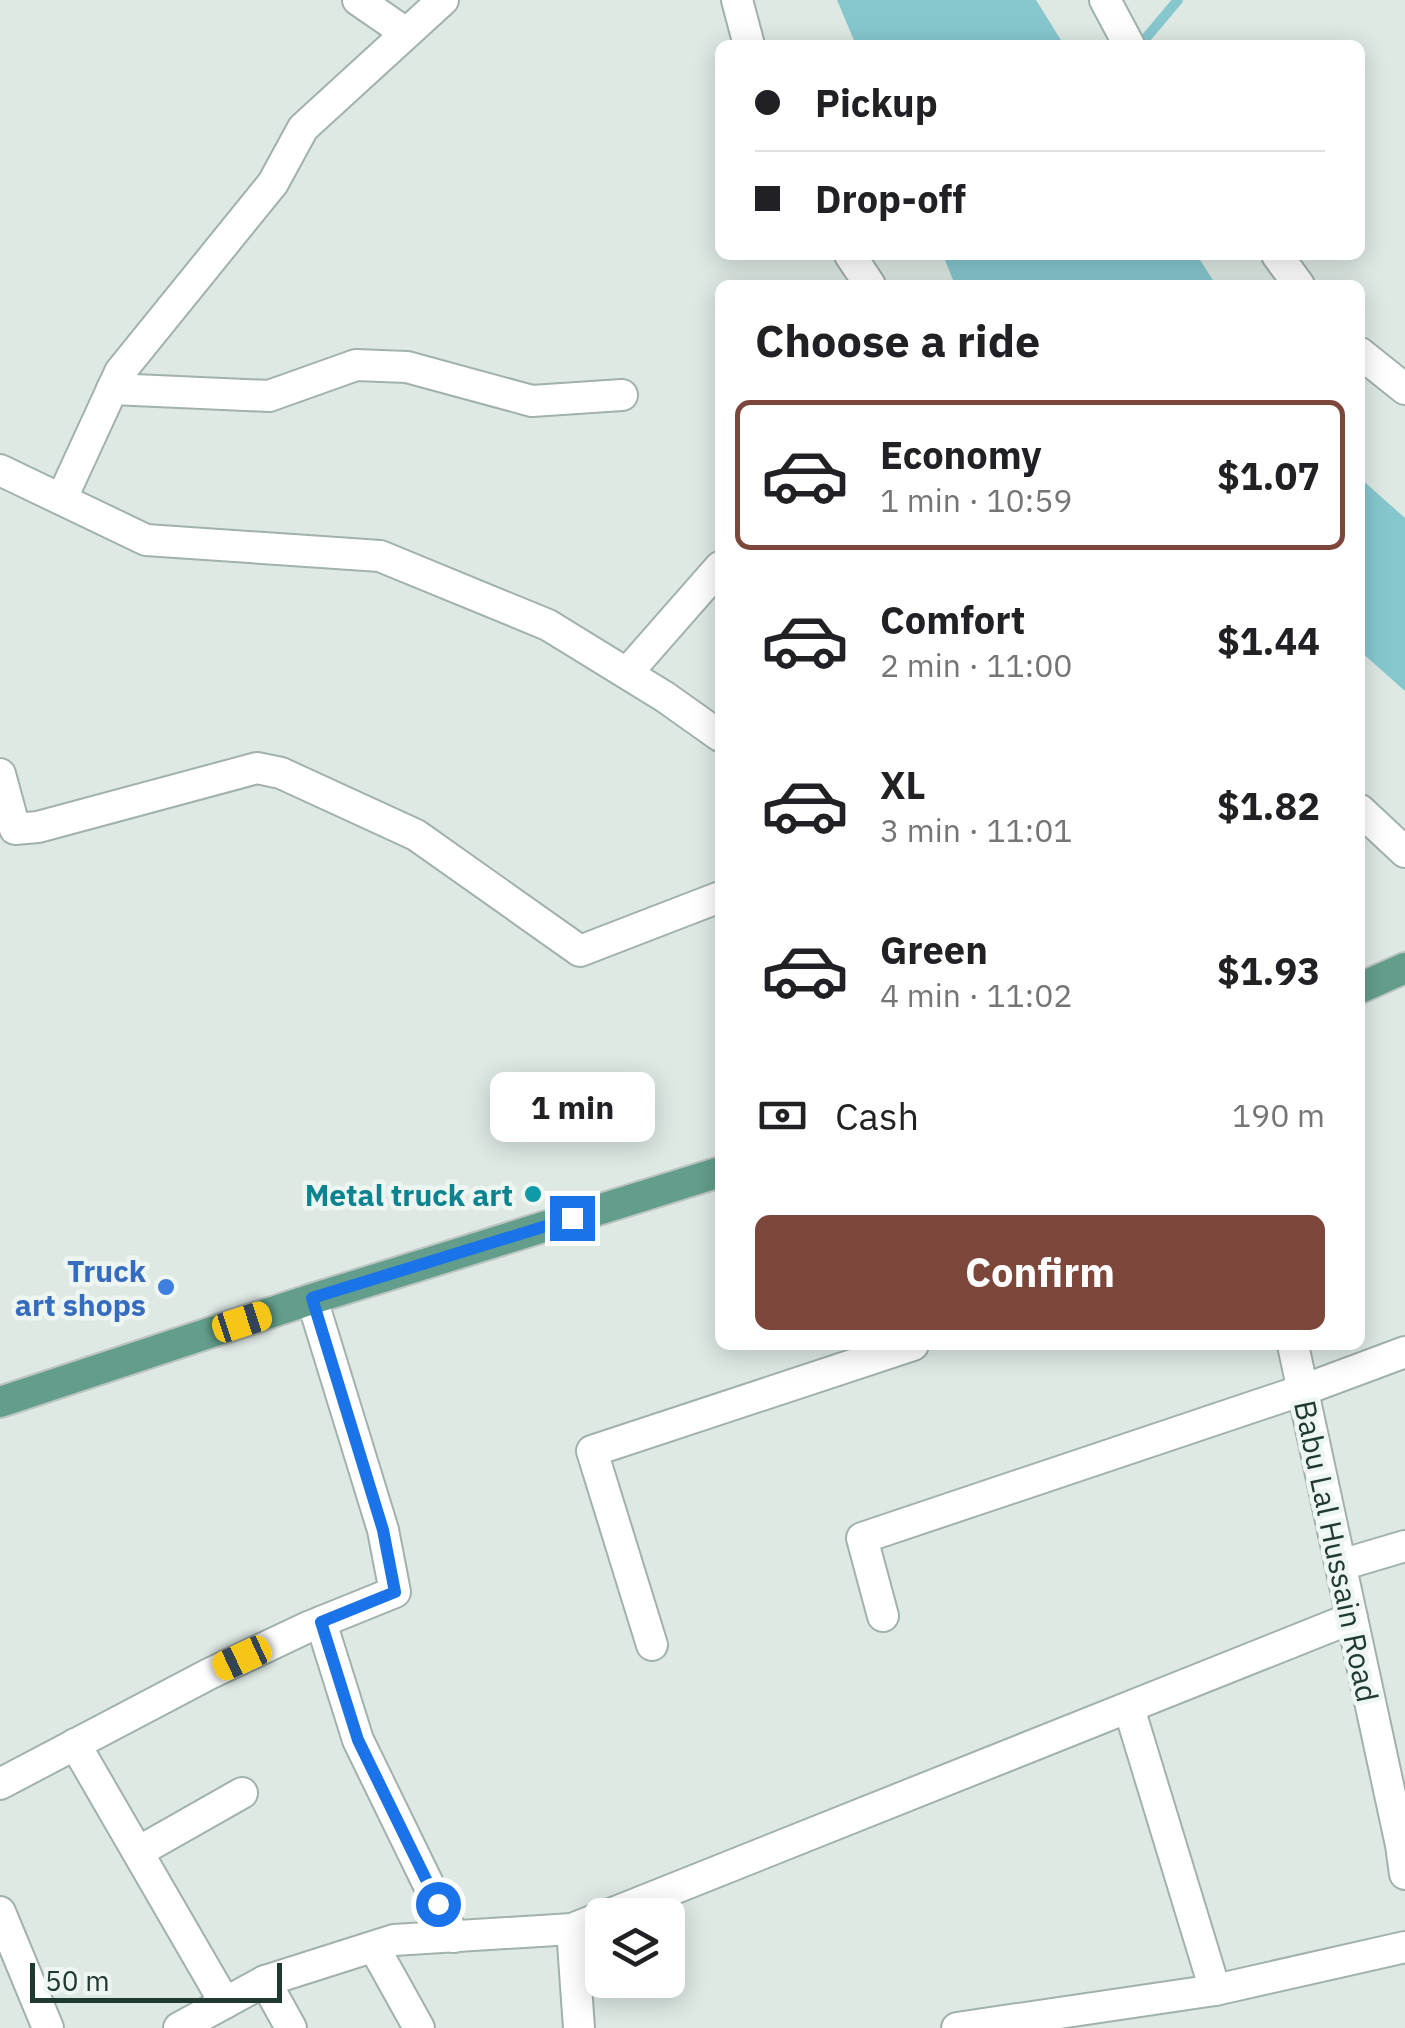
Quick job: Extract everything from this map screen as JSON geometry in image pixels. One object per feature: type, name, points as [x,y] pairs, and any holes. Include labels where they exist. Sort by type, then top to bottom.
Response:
[{"type":"main road","points":[[1365,986],[1405,968]]},
{"type":"main road","points":[[0,1402],[312,1298],[715,1174]]},
{"type":"street","points":[[358,0],[406,34]]},
{"type":"street","points":[[62,498],[120,372],[273,183],[303,128],[442,0]]},
{"type":"street","points":[[737,0],[748,40]]},
{"type":"street","points":[[1106,0],[1126,40]]},
{"type":"street","points":[[1365,356],[1405,388]]},
{"type":"street","points":[[112,389],[269,396],[356,365],[407,367],[532,401],[622,396]]},
{"type":"street","points":[[0,470],[146,540],[380,556],[548,625],[665,696],[715,732]]},
{"type":"street","points":[[627,673],[715,572]]},
{"type":"street","points":[[0,774],[14,829],[38,828],[257,768],[281,773],[416,836],[580,951],[715,899]]},
{"type":"street","points":[[1365,815],[1405,852]]},
{"type":"street","points":[[0,1784],[210,1674],[395,1592],[383,1530],[312,1298]]},
{"type":"street","points":[[652,1646],[592,1450],[898,1350]]},
{"type":"street","name":"Babu Lal Hussain Road","points":[[1294,1350],[1405,1872]]},
{"type":"street","points":[[883,1616],[862,1538],[1405,1352]]},
{"type":"street","points":[[1341,1565],[1405,1546]]},
{"type":"street","points":[[650,1898],[1352,1618]]},
{"type":"street","points":[[321,1622],[358,1740],[454,1937]]},
{"type":"street","points":[[1129,1708],[1215,1990]]},
{"type":"street","points":[[75,1744],[225,2003]]},
{"type":"street","points":[[138,1852],[242,1793]]},
{"type":"street","points":[[0,1912],[48,2028]]},
{"type":"street","points":[[179,2028],[265,1982],[394,1940],[572,1929],[585,1924]]},
{"type":"street","points":[[572,1929],[579,2028]]},
{"type":"street","points":[[374,1947],[419,2028]]},
{"type":"street","points":[[957,2028],[1215,1990],[1405,1947]]},
{"type":"street","points":[[265,1982],[291,2028]]},
{"type":"water","points":[[837,0],[1036,0],[1061,40],[854,40]]},
{"type":"water","points":[[945,260],[1200,260],[1213,280],[953,280]]},
{"type":"water","points":[[1365,482],[1405,518],[1405,691],[1365,655]]},
{"type":"waterway","points":[[1144,40],[1178,0]]},
{"type":"place","name":"Metal truck art","points":[[533,1194]]},
{"type":"place","name":"Truck art shops","points":[[166,1287]]},
{"type":"route","points":[[438,1904],[358,1740],[321,1622],[395,1592],[383,1530],[312,1298],[572,1218]]}]
